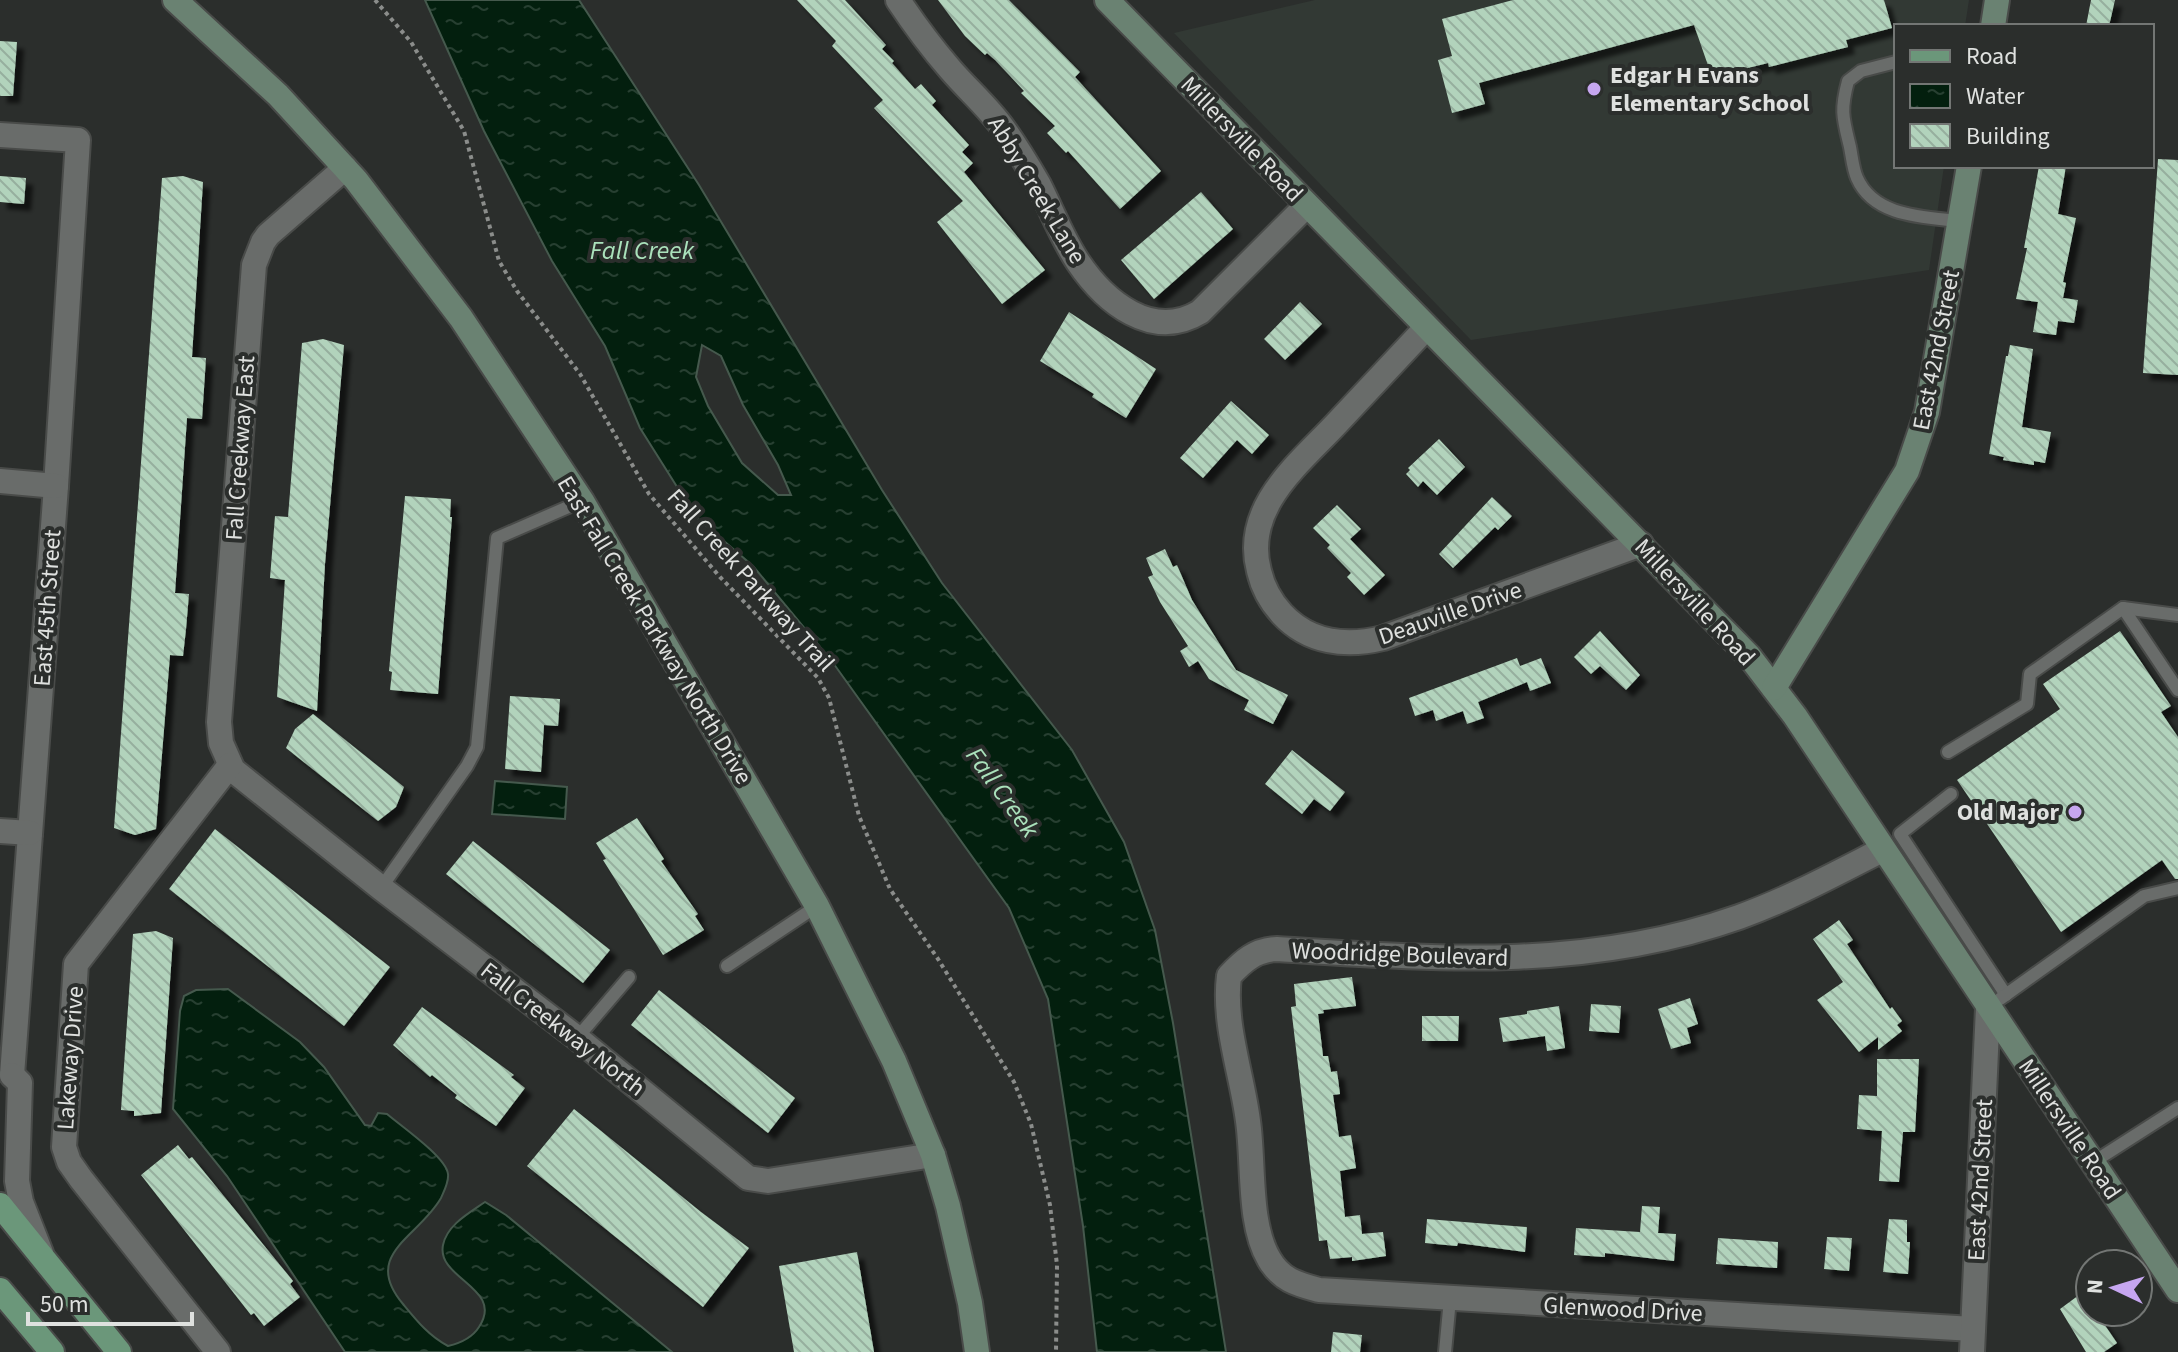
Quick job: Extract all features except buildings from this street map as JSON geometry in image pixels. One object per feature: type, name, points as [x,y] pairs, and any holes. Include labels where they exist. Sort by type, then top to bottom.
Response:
[{"type":"main road","points":[[0,1205],[119,1352]]},
{"type":"main road","points":[[0,1290],[52,1352]]},
{"type":"street","name":"East Fall Creek Parkway North Drive","points":[[175,0],[270,87],[345,168],[461,318],[582,501],[817,906],[894,1061],[933,1155],[958,1245],[977,1352]]},
{"type":"street","name":"Abby Creek Lane","points":[[898,0],[924,38],[1011,139],[1037,181],[1079,263],[1096,283],[1140,319],[1168,324],[1183,321],[1200,312],[1306,206]]},
{"type":"street","name":"Millersville Road","points":[[1107,0],[1749,656],[1774,688],[1882,850],[1997,1001],[2092,1163],[2178,1290]]},
{"type":"street","points":[[1993,24],[1997,0]]},
{"type":"street","name":"East 45th Street","points":[[0,135],[78,140],[30,833],[6,1076],[20,1083],[17,1181],[21,1202],[41,1254]]},
{"type":"street","name":"Fall Creekway East","points":[[230,765],[221,743],[219,722],[254,265],[268,235],[345,168]]},
{"type":"street","name":"East 42nd Street","points":[[1774,688],[1907,471],[1927,412],[1969,168]]},
{"type":"street","name":"Deauville Drive","points":[[1426,328],[1268,499],[1255,538],[1255,558],[1263,587],[1281,613],[1296,626],[1323,639],[1363,643],[1641,544]]},
{"type":"street","points":[[0,481],[56,486]]},
{"type":"street","name":"Fall Creekway North","points":[[230,765],[242,779],[577,1038],[754,1181],[933,1155]]},
{"type":"street","name":"Lakeway Drive","points":[[218,1352],[81,1179],[69,1162],[64,1147],[76,964],[230,765]]},
{"type":"street","points":[[0,831],[30,833]]},
{"type":"street","name":"Woodridge Boulevard","points":[[1277,1272],[1267,1257],[1258,1227],[1249,1124],[1228,1006],[1229,976],[1248,957],[1268,949],[1476,960],[1548,956],[1607,948],[1736,918],[1792,896],[1882,850]]},
{"type":"street","name":"East 42nd Street","points":[[1972,1341],[1997,1001]]},
{"type":"street","name":"Glenwood Drive","points":[[1277,1272],[1287,1280],[1319,1290],[1972,1341]]},
{"type":"lane","points":[[1894,63],[1861,71],[1848,81],[1841,111],[1857,178],[1869,195],[1891,211],[1959,221]]},
{"type":"lane","points":[[381,888],[467,766],[477,747],[497,538],[582,501]]},
{"type":"lane","points":[[1948,752],[2027,704],[2030,674],[2123,608],[2178,615]]},
{"type":"lane","points":[[2123,608],[2178,690]]},
{"type":"lane","points":[[1951,794],[1900,834],[1997,1001],[2144,896],[2178,888]]},
{"type":"lane","points":[[727,966],[817,906]]},
{"type":"lane","points":[[577,1038],[629,977]]},
{"type":"lane","points":[[2092,1163],[2178,1108]]},
{"type":"lane","points":[[1445,1352],[1450,1299]]},
{"type":"path","name":"Fall Creek Parkway Trail","points":[[375,0],[411,42],[464,131],[499,261],[517,291],[580,374],[649,494],[720,577],[818,678],[829,698],[859,816],[890,889],[938,959],[1014,1082],[1031,1124],[1050,1205],[1057,1265],[1056,1352]]},
{"type":"shaded area","points":[[1315,0],[1969,0],[1965,24],[1894,24],[1894,168],[1944,168],[1929,270],[1471,340],[1174,33]]},
{"type":"water","name":"Fall Creek","points":[[425,0],[579,0],[699,185],[882,490],[942,583],[1072,750],[1124,842],[1155,930],[1226,1352],[1097,1352],[1083,1226],[1048,999],[1009,908],[831,660],[753,566],[696,517],[640,428],[605,346],[552,261],[484,131]],"holes":[[[702,345],[721,356],[743,405],[778,465],[791,495],[778,495],[742,463],[708,406],[696,377]]]},
{"type":"water","points":[[495,781],[567,787],[565,819],[492,814]]},
{"type":"water","points":[[228,989],[300,1042],[324,1067],[365,1125],[371,1126],[378,1113],[387,1114],[432,1151],[445,1167],[448,1180],[441,1198],[398,1247],[388,1272],[392,1287],[403,1304],[435,1338],[448,1346],[462,1342],[476,1331],[485,1314],[477,1293],[449,1267],[443,1245],[449,1231],[485,1202],[506,1215],[672,1352],[345,1352],[227,1176],[173,1109],[180,1011],[184,996],[196,990]]},
{"type":"place","name":"Edgar H Evans Elementary School","points":[[1594,89]]},
{"type":"place","name":"Old Major","points":[[2075,812]]}]
